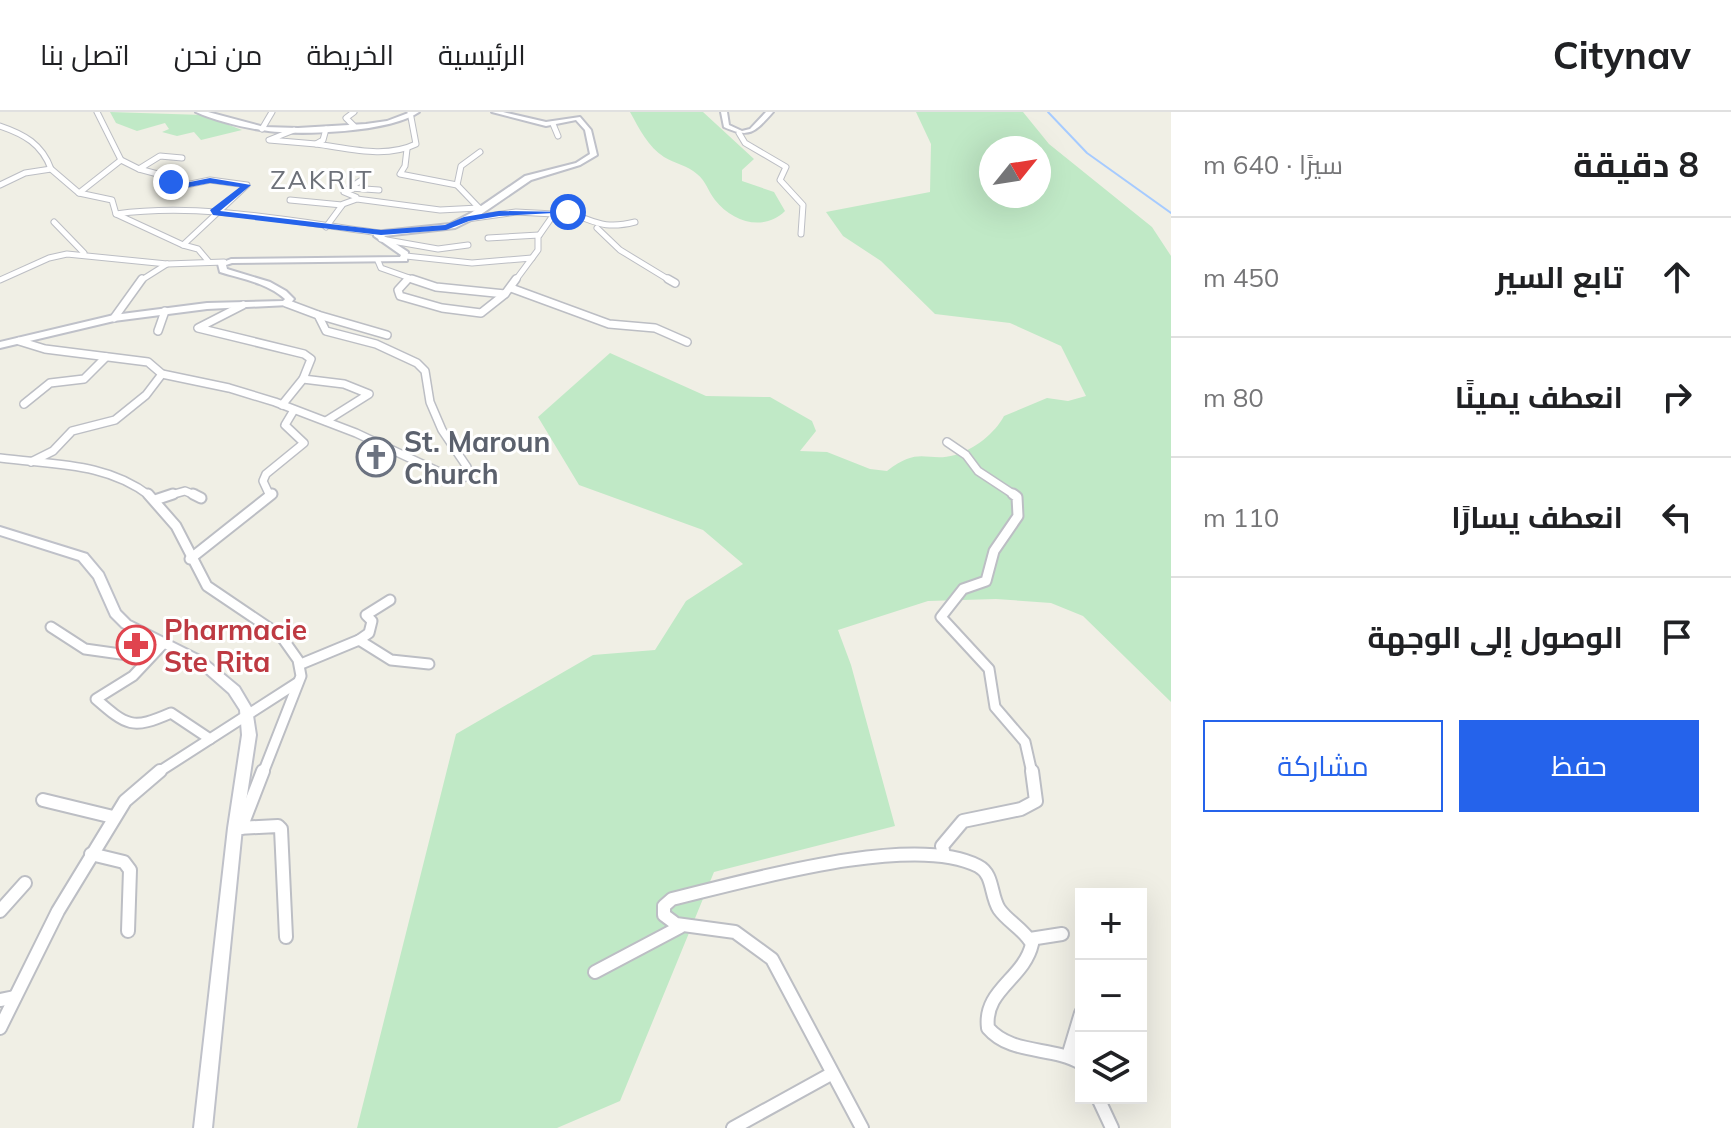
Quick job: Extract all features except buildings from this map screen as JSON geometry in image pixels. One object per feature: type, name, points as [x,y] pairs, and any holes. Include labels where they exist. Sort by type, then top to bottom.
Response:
[{"type":"street","points":[[97,112],[121,160],[139,169],[165,176],[176,187],[210,180],[247,185],[213,212],[183,245]]},
{"type":"street","points":[[199,112],[262,129],[294,130],[400,121],[413,113],[416,144],[392,152],[269,140],[294,130]]},
{"type":"street","points":[[262,129],[272,112]]},
{"type":"street","points":[[354,112],[346,118],[354,126]]},
{"type":"street","points":[[467,219],[528,178],[578,164],[594,155],[584,121],[571,117],[553,124],[539,124],[495,112]]},
{"type":"street","points":[[724,112],[726,126],[739,133],[745,143],[786,167],[780,180],[803,205],[801,234]]},
{"type":"street","points":[[739,133],[752,130],[770,112]]},
{"type":"street","points":[[553,124],[558,136]]},
{"type":"street","points":[[0,126],[25,135],[40,145],[51,169],[79,193],[112,200],[116,214],[198,249],[209,262]]},
{"type":"street","points":[[316,144],[323,140],[326,129]]},
{"type":"street","points":[[407,149],[405,166],[400,174],[457,185],[480,209]]},
{"type":"street","points":[[457,185],[461,166],[480,152]]},
{"type":"street","points":[[139,169],[160,156],[182,158]]},
{"type":"street","points":[[79,193],[121,160]]},
{"type":"street","points":[[0,185],[24,173],[51,169]]},
{"type":"street","points":[[360,181],[344,192],[362,198],[440,210],[480,209]]},
{"type":"street","points":[[350,188],[379,190]]},
{"type":"street","points":[[326,227],[342,205],[362,198]]},
{"type":"street","points":[[290,200],[342,205]]},
{"type":"street","points":[[116,214],[146,210],[213,212],[381,236],[438,249],[468,245]]},
{"type":"street","points":[[381,236],[446,227],[467,219],[508,213],[568,212],[597,228],[616,228],[635,222]]},
{"type":"street","points":[[408,279],[398,290],[400,296],[442,308],[481,313],[508,291],[538,250],[539,235],[554,213]]},
{"type":"street","points":[[54,222],[84,253]]},
{"type":"street","points":[[597,228],[598,233],[611,243],[675,283]]},
{"type":"street","points":[[488,238],[539,235]]},
{"type":"street","points":[[381,236],[406,256],[472,263],[532,258]]},
{"type":"street","points":[[0,280],[49,258],[84,253],[167,264],[295,259],[378,261],[399,260],[406,256]]},
{"type":"street","points":[[378,261],[381,268],[436,287],[508,291],[609,324],[655,328],[687,342]]},
{"type":"street","points":[[224,262],[223,270],[277,288],[289,296],[286,303]]},
{"type":"street","points":[[114,318],[143,277],[167,264]]},
{"type":"street","points":[[2,344],[114,318],[165,311],[286,303],[387,335]]},
{"type":"street","points":[[243,305],[198,328],[304,354],[311,359],[303,379],[282,405]]},
{"type":"street","points":[[158,331],[165,311]]},
{"type":"street","points":[[162,374],[229,388],[282,405],[326,421],[450,477],[460,479],[468,476],[467,467],[442,430],[430,402],[425,371],[417,363],[376,344],[326,331],[318,315]]},
{"type":"street","points":[[19,341],[45,349],[148,362],[160,369],[162,374]]},
{"type":"street","points":[[24,404],[50,383],[84,379],[106,357]]},
{"type":"street","points":[[31,462],[57,448],[72,431],[115,420],[146,395],[162,374]]},
{"type":"street","points":[[303,379],[344,384],[369,394],[326,421]]},
{"type":"street","points":[[190,559],[272,495],[263,478],[280,460],[304,443],[285,425],[294,410]]},
{"type":"street","points":[[944,855],[942,846],[963,821],[1021,809],[1036,801],[1037,796],[1025,742],[995,707],[989,669],[941,617],[963,589],[986,581],[994,551],[1018,516],[1020,504],[1017,497],[978,471],[966,455],[947,442]]},
{"type":"street","points":[[0,458],[101,471],[122,478],[155,500],[181,536],[198,576],[211,591],[277,631],[290,644],[301,664],[298,682],[238,828]]},
{"type":"street","points":[[155,500],[185,491],[201,498]]},
{"type":"street","points":[[0,531],[83,557],[99,576],[115,613],[126,624],[192,656],[223,678],[242,702],[247,714],[249,735],[203,1125]]},
{"type":"street","points":[[301,664],[369,633],[372,621],[366,615],[369,610],[390,600]]},
{"type":"street","points":[[51,627],[85,649],[149,658]]},
{"type":"street","points":[[359,640],[400,665],[429,664]]},
{"type":"street","points":[[164,643],[133,676],[97,696],[98,700],[121,721],[145,724],[171,713],[210,739]]},
{"type":"street","points":[[0,1028],[58,911],[113,817],[136,789],[298,682]]},
{"type":"street","points":[[43,800],[113,817]]},
{"type":"street","points":[[238,828],[278,826],[281,829],[286,937]]},
{"type":"street","points":[[91,854],[124,862],[130,870],[128,931]]},
{"type":"street","points":[[862,1128],[772,959],[750,939],[731,931],[709,925],[680,927],[670,924],[664,915],[664,906],[672,899],[823,865],[944,855],[983,869],[992,885],[997,905],[1030,939],[1032,950],[1028,960],[989,1002],[985,1018],[988,1029],[1003,1042],[1069,1053],[1075,1058]]},
{"type":"street","points":[[0,911],[25,883]]},
{"type":"street","points":[[595,972],[680,927]]},
{"type":"street","points":[[1030,939],[1062,934]]},
{"type":"street","points":[[0,1000],[15,997]]},
{"type":"street","points":[[1069,1053],[1075,1032]]},
{"type":"street","points":[[733,1128],[831,1074]]},
{"type":"street","points":[[1101,1104],[1112,1128]]},
{"type":"green space","points":[[110,112],[203,115],[242,130],[201,140],[194,132],[177,136],[162,132],[169,129],[165,123],[137,131],[116,123]]},
{"type":"green space","points":[[630,112],[703,112],[754,159],[742,170],[742,181],[774,192],[785,211],[758,223],[730,214],[715,200],[697,174],[653,148]]},
{"type":"green space","points":[[916,112],[1023,112],[1042,136],[979,136],[979,208],[1051,208],[1051,146],[1152,227],[1171,256],[1171,702],[1083,616],[1051,603],[996,599],[928,601],[838,630],[851,665],[895,826],[714,872],[620,1101],[557,1128],[357,1128],[456,734],[593,655],[655,650],[686,601],[743,564],[703,530],[579,485],[538,417],[610,353],[706,396],[770,397],[812,421],[816,431],[800,451],[827,452],[870,469],[887,471],[908,459],[945,457],[962,452],[990,434],[1004,416],[1047,398],[1068,401],[1086,396],[1061,346],[1010,323],[935,314],[881,261],[843,236],[826,212],[930,192],[931,144]]},
{"type":"waterway","points":[[1048,112],[1087,153],[1171,213]]},
{"type":"place","name":"St. Maroun Church","points":[[376,457]]},
{"type":"place","name":"Pharmacie Ste Rita","points":[[136,645]]},
{"type":"district","name":"ZAKRIT","points":[[322,179]]},
{"type":"route","points":[[171,182],[179,187],[210,180],[247,185],[227,204],[213,212],[381,233],[446,227],[499,213],[568,212]]}]
